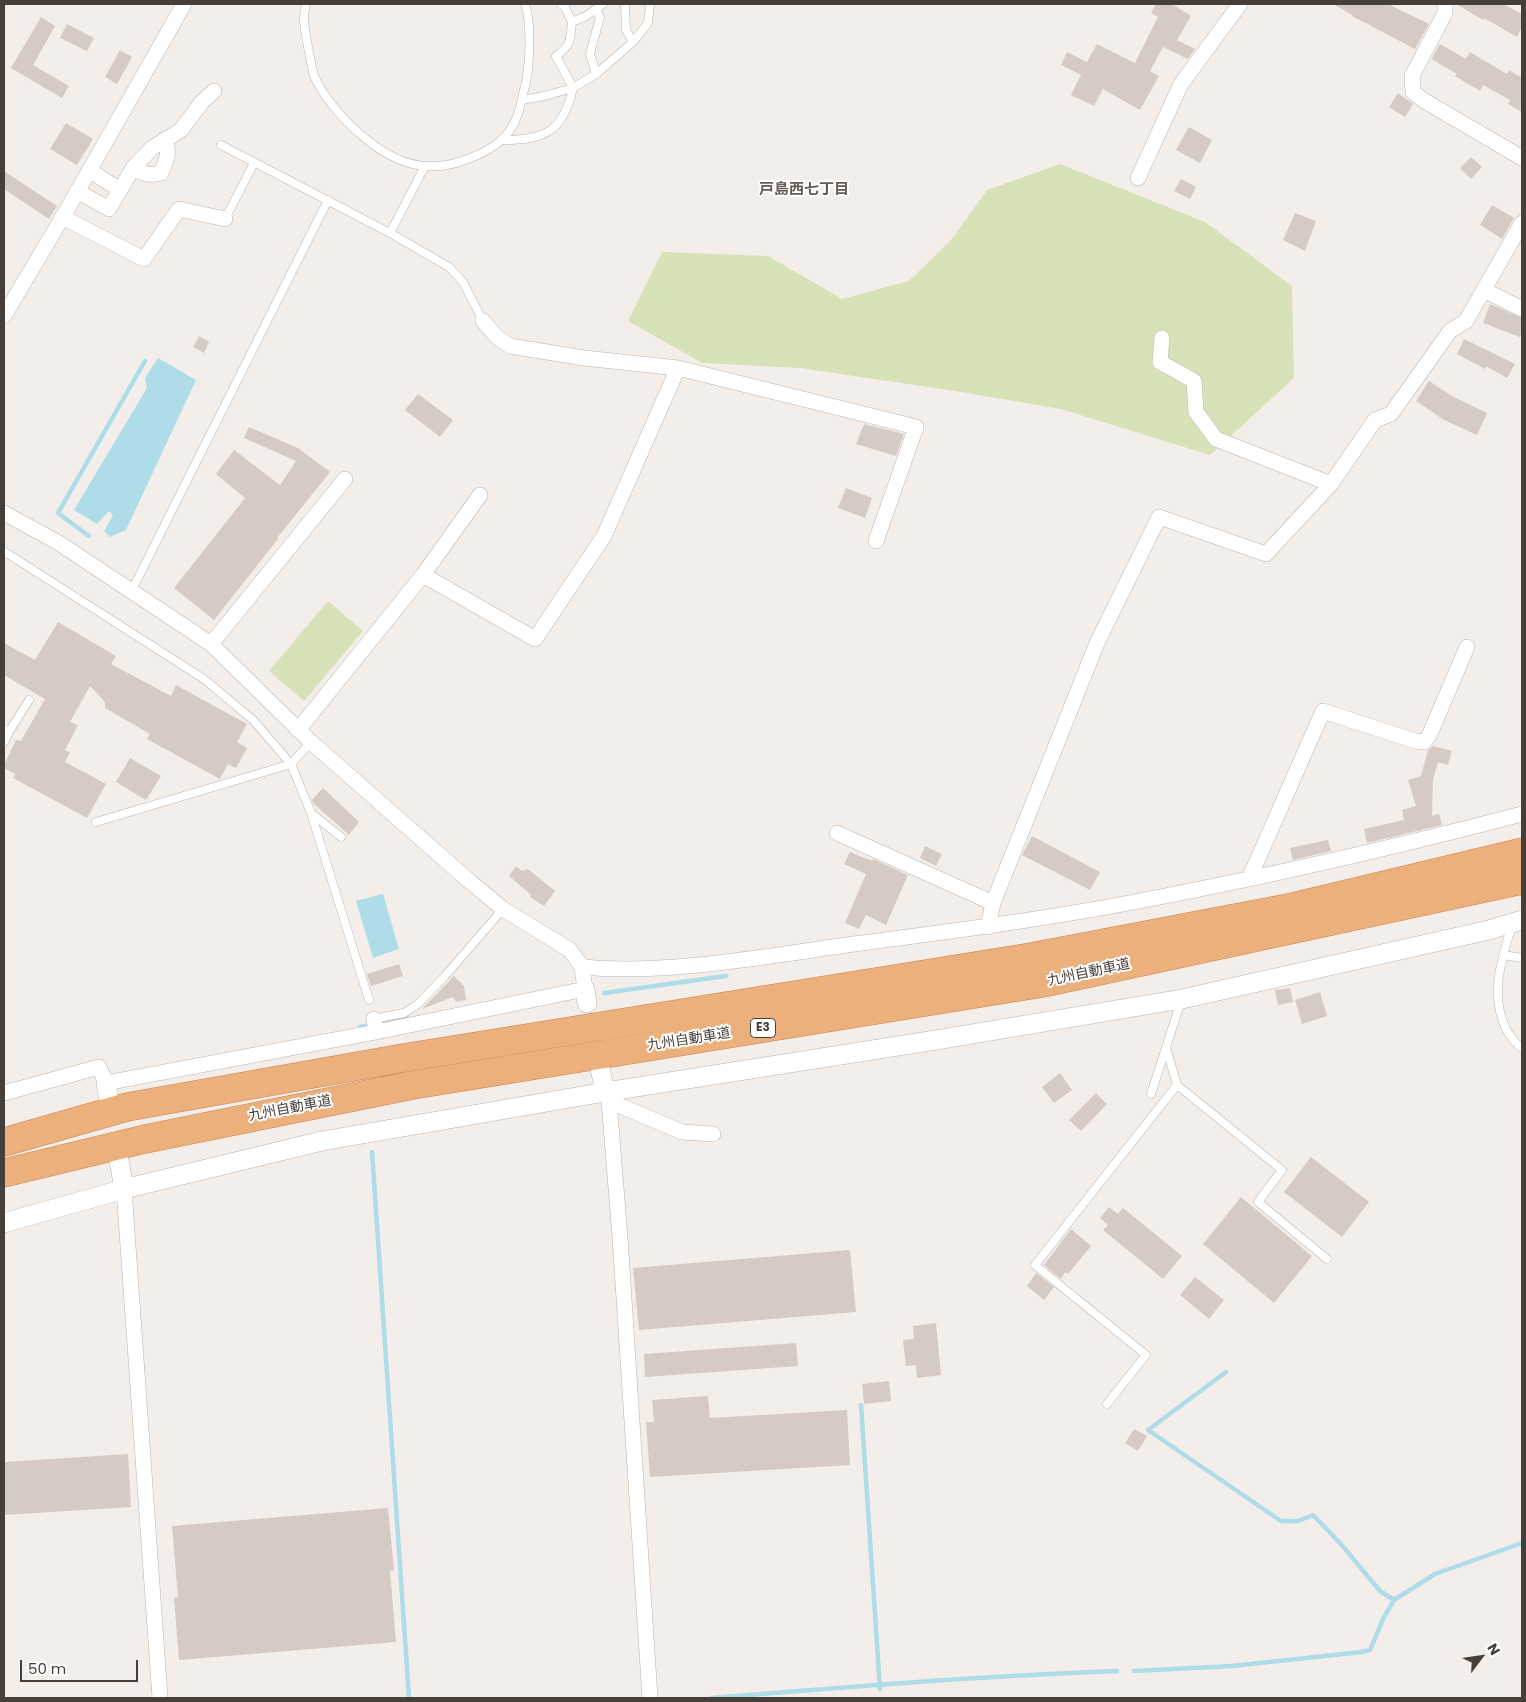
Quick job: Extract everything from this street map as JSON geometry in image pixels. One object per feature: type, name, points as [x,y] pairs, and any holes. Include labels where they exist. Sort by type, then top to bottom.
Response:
[{"type":"highway","name":"九州自動車道","points":[[4,1142],[127,1107],[412,1056],[1031,957],[1288,908],[1522,852]]},
{"type":"highway","name":"九州自動車道","points":[[4,1173],[145,1139],[413,1085],[1044,983],[1522,880]]},
{"type":"street","points":[[4,316],[184,4]]},
{"type":"street","points":[[1138,178],[1181,84],[1240,4]]},
{"type":"street","points":[[1445,4],[1445,13],[1412,76],[1414,92],[1423,100],[1522,158]]},
{"type":"street","points":[[76,191],[110,209],[133,168],[152,148],[181,130],[202,102],[214,91]]},
{"type":"street","points":[[133,168],[142,174],[152,175],[161,173],[168,147],[164,140]]},
{"type":"street","points":[[89,170],[120,190]]},
{"type":"street","points":[[62,217],[144,259],[179,209],[224,219]]},
{"type":"street","points":[[988,926],[993,903],[1097,643],[1160,517],[1266,554],[1331,484],[1375,420],[1391,414],[1450,331],[1466,321],[1522,223]]},
{"type":"street","points":[[1484,290],[1522,309]]},
{"type":"street","points":[[483,321],[497,337],[510,346],[584,358],[678,368],[916,426],[876,541]]},
{"type":"street","points":[[1162,338],[1160,362],[1194,381],[1196,412],[1216,439],[1331,484]]},
{"type":"street","points":[[423,575],[535,639],[604,536],[678,368]]},
{"type":"street","points":[[211,644],[345,478]]},
{"type":"street","points":[[298,730],[423,575],[480,495]]},
{"type":"street","points":[[4,513],[59,543],[211,644],[311,742],[468,880],[503,909],[570,950],[582,968],[586,996],[375,1026],[107,1091],[99,1067],[4,1093]]},
{"type":"street","points":[[1249,879],[1323,711],[1424,742],[1429,736],[1467,647]]},
{"type":"street","points":[[582,968],[610,970],[693,965],[988,926],[1128,903],[1312,866],[1522,814]]},
{"type":"street","points":[[837,834],[993,903]]},
{"type":"street","points":[[4,1223],[124,1189],[322,1141],[1182,999],[1517,922]]},
{"type":"street","points":[[600,1068],[608,1095],[620,1237],[650,1698]]},
{"type":"street","points":[[608,1095],[682,1132],[713,1134]]},
{"type":"street","points":[[119,1160],[124,1189],[160,1698]]},
{"type":"lane","points":[[306,4],[304,19],[314,77],[336,112],[368,143],[403,161],[425,166],[454,165],[483,153],[502,140],[516,120],[527,80],[527,11],[525,4]]},
{"type":"lane","points":[[502,140],[524,140],[538,137],[554,127],[565,114],[573,88],[556,56],[570,42],[572,22],[565,7],[561,4]]},
{"type":"lane","points":[[625,4],[626,30],[633,42]]},
{"type":"lane","points":[[522,100],[573,88],[596,74],[633,42],[648,23],[650,4]]},
{"type":"lane","points":[[572,22],[586,16],[600,6]]},
{"type":"lane","points":[[596,74],[590,54],[600,17],[600,6]]},
{"type":"lane","points":[[220,146],[328,200],[449,267],[463,282],[483,321]]},
{"type":"lane","points":[[224,219],[254,163]]},
{"type":"lane","points":[[390,233],[425,166]]},
{"type":"lane","points":[[131,592],[328,200]]},
{"type":"lane","points":[[4,554],[5,552],[204,679],[253,720],[291,764],[311,813],[369,1000]]},
{"type":"lane","points":[[4,742],[6,730],[29,700]]},
{"type":"lane","points":[[96,822],[291,764],[311,742]]},
{"type":"lane","points":[[311,813],[341,837]]},
{"type":"lane","points":[[375,1026],[404,1013],[418,1004],[503,909]]},
{"type":"lane","points":[[1517,922],[1503,955],[1499,970],[1498,1008],[1510,1035],[1519,1047],[1522,1048]]},
{"type":"lane","points":[[1503,955],[1522,958]]},
{"type":"lane","points":[[1151,1094],[1182,999]]},
{"type":"lane","points":[[1166,1047],[1177,1085],[1282,1170],[1258,1202],[1327,1259]]},
{"type":"lane","points":[[1107,1404],[1146,1355],[1035,1265],[1177,1085]]},
{"type":"green space","points":[[1060,164],[1205,222],[1292,286],[1294,378],[1210,455],[1061,409],[800,368],[702,363],[628,321],[662,252],[768,256],[842,299],[909,281],[952,239],[987,190]]},
{"type":"green space","points":[[328,601],[363,631],[304,701],[269,671]]},
{"type":"water","points":[[158,358],[196,380],[126,530],[110,537],[104,531],[113,515],[109,511],[97,524],[74,510],[147,388],[145,378]]},
{"type":"water","points":[[383,894],[399,949],[373,958],[356,901]]},
{"type":"building","points":[[1156,4],[1172,4],[1191,16],[1177,40],[1195,49],[1188,59],[1163,47],[1150,71],[1159,76],[1140,110],[1103,89],[1094,106],[1071,95],[1081,75],[1061,65],[1067,52],[1087,62],[1097,44],[1135,63],[1158,17],[1151,13]]},
{"type":"building","points":[[1333,4],[1388,4],[1429,24],[1415,49]]},
{"type":"building","points":[[1456,4],[1503,4],[1522,14],[1522,27],[1517,37]]},
{"type":"building","points":[[41,17],[55,26],[33,65],[69,86],[62,98],[11,68]]},
{"type":"building","points":[[67,24],[94,38],[87,51],[60,38]]},
{"type":"building","points":[[1440,44],[1466,59],[1470,52],[1507,74],[1509,70],[1522,78],[1522,112],[1508,104],[1510,100],[1483,85],[1480,91],[1455,76],[1457,74],[1433,60],[1432,58]]},
{"type":"building","points":[[120,50],[132,57],[117,84],[105,77]]},
{"type":"building","points":[[1398,93],[1413,104],[1405,117],[1389,107]]},
{"type":"building","points":[[66,123],[93,139],[77,165],[50,149]]},
{"type":"building","points":[[1189,127],[1212,140],[1200,163],[1176,150]]},
{"type":"building","points":[[1471,157],[1482,167],[1471,179],[1460,168]]},
{"type":"building","points":[[4,171],[57,206],[49,219],[4,189]]},
{"type":"building","points":[[1181,179],[1196,187],[1190,199],[1174,191]]},
{"type":"building","points":[[1492,205],[1514,218],[1502,239],[1480,225]]},
{"type":"building","points":[[1295,213],[1316,221],[1305,251],[1283,240]]},
{"type":"building","points":[[1490,304],[1522,318],[1520,337],[1483,323]]},
{"type":"building","points":[[199,336],[209,342],[204,353],[193,347]]},
{"type":"building","points":[[1464,339],[1515,364],[1507,378],[1486,366],[1485,369],[1457,354]]},
{"type":"building","points":[[1429,381],[1452,396],[1487,413],[1477,435],[1444,420],[1416,401]]},
{"type":"building","points":[[418,394],[453,420],[440,437],[405,410]]},
{"type":"building","points":[[864,424],[904,434],[896,456],[856,444]]},
{"type":"building","points":[[249,427],[298,448],[330,472],[214,620],[174,588],[245,498],[216,474],[234,450],[280,485],[296,461],[244,438]]},
{"type":"building","points":[[846,488],[872,498],[865,518],[838,508]]},
{"type":"building","points":[[58,622],[116,656],[111,664],[171,696],[176,685],[247,724],[237,742],[247,748],[236,768],[228,764],[220,779],[147,739],[150,734],[105,708],[105,702],[90,686],[70,722],[78,725],[65,750],[70,753],[65,762],[106,784],[87,818],[13,778],[15,774],[4,768],[4,765],[16,740],[21,741],[45,699],[4,675],[4,643],[35,660]]},
{"type":"building","points":[[1433,746],[1452,751],[1448,765],[1438,762],[1433,780],[1432,816],[1439,814],[1442,825],[1367,843],[1364,829],[1404,820],[1402,810],[1416,806],[1408,780],[1421,776],[1428,750]]},
{"type":"building","points":[[130,758],[161,776],[146,800],[116,782]]},
{"type":"building","points":[[323,788],[359,822],[349,835],[313,803],[312,800]]},
{"type":"building","points":[[1032,836],[1100,872],[1090,890],[1022,855]]},
{"type":"building","points":[[1328,840],[1331,851],[1293,860],[1290,848]]},
{"type":"building","points":[[925,846],[942,854],[936,866],[920,858]]},
{"type":"building","points":[[850,852],[872,861],[873,859],[908,875],[886,925],[866,915],[859,929],[845,923],[866,874],[844,864]]},
{"type":"building","points":[[516,866],[522,871],[528,869],[555,891],[544,906],[530,897],[531,895],[509,876]]},
{"type":"building","points":[[399,964],[403,976],[371,986],[367,974]]},
{"type":"building","points":[[454,976],[464,986],[466,1000],[456,1002],[453,997],[422,1009]]},
{"type":"building","points":[[1290,988],[1293,1002],[1278,1005],[1275,990]]},
{"type":"building","points":[[1320,992],[1327,1016],[1302,1024],[1295,1000]]},
{"type":"building","points":[[1060,1073],[1072,1090],[1054,1103],[1042,1087]]},
{"type":"building","points":[[1096,1093],[1107,1104],[1081,1131],[1069,1120]]},
{"type":"building","points":[[1311,1157],[1369,1202],[1342,1237],[1284,1192]]},
{"type":"building","points":[[1241,1197],[1312,1256],[1274,1303],[1203,1244]]},
{"type":"building","points":[[1109,1207],[1118,1214],[1123,1208],[1182,1256],[1163,1279],[1103,1230],[1108,1225],[1100,1218]]},
{"type":"building","points":[[1071,1229],[1091,1246],[1068,1274],[1065,1272],[1061,1279],[1044,1265]]},
{"type":"building","points":[[850,1250],[856,1312],[639,1330],[633,1268]]},
{"type":"building","points":[[1036,1273],[1054,1287],[1044,1300],[1027,1286]]},
{"type":"building","points":[[1195,1277],[1224,1300],[1209,1319],[1180,1295]]},
{"type":"building","points":[[936,1323],[941,1375],[917,1378],[916,1365],[906,1366],[903,1340],[914,1339],[913,1326]]},
{"type":"building","points":[[796,1343],[798,1366],[645,1377],[644,1354]]},
{"type":"building","points":[[889,1381],[891,1401],[864,1404],[862,1384]]},
{"type":"building","points":[[708,1396],[710,1418],[847,1410],[850,1465],[650,1477],[646,1422],[654,1422],[652,1400]]},
{"type":"building","points":[[1134,1429],[1147,1436],[1138,1451],[1125,1443]]},
{"type":"building","points":[[128,1454],[131,1507],[4,1515],[4,1462]]},
{"type":"building","points":[[388,1508],[394,1570],[390,1571],[396,1642],[179,1660],[174,1598],[178,1597],[172,1526]]},
{"type":"waterway","points":[[89,536],[58,513],[145,361]]},
{"type":"waterway","points":[[604,993],[726,976]]},
{"type":"waterway","points":[[360,1027],[407,1018]]},
{"type":"waterway","points":[[372,1152],[409,1698]]},
{"type":"waterway","points":[[1226,1372],[1148,1430],[1281,1521],[1298,1521],[1313,1515],[1340,1543],[1380,1591],[1394,1600]]},
{"type":"waterway","points":[[861,1405],[880,1689]]},
{"type":"waterway","points":[[1134,1671],[1232,1666],[1370,1650],[1383,1619],[1394,1600],[1435,1574],[1522,1543]]},
{"type":"waterway","points":[[711,1698],[965,1679],[1117,1671]]},
{"type":"district","name":"戸島西七丁目","points":[[804,190]]}]
